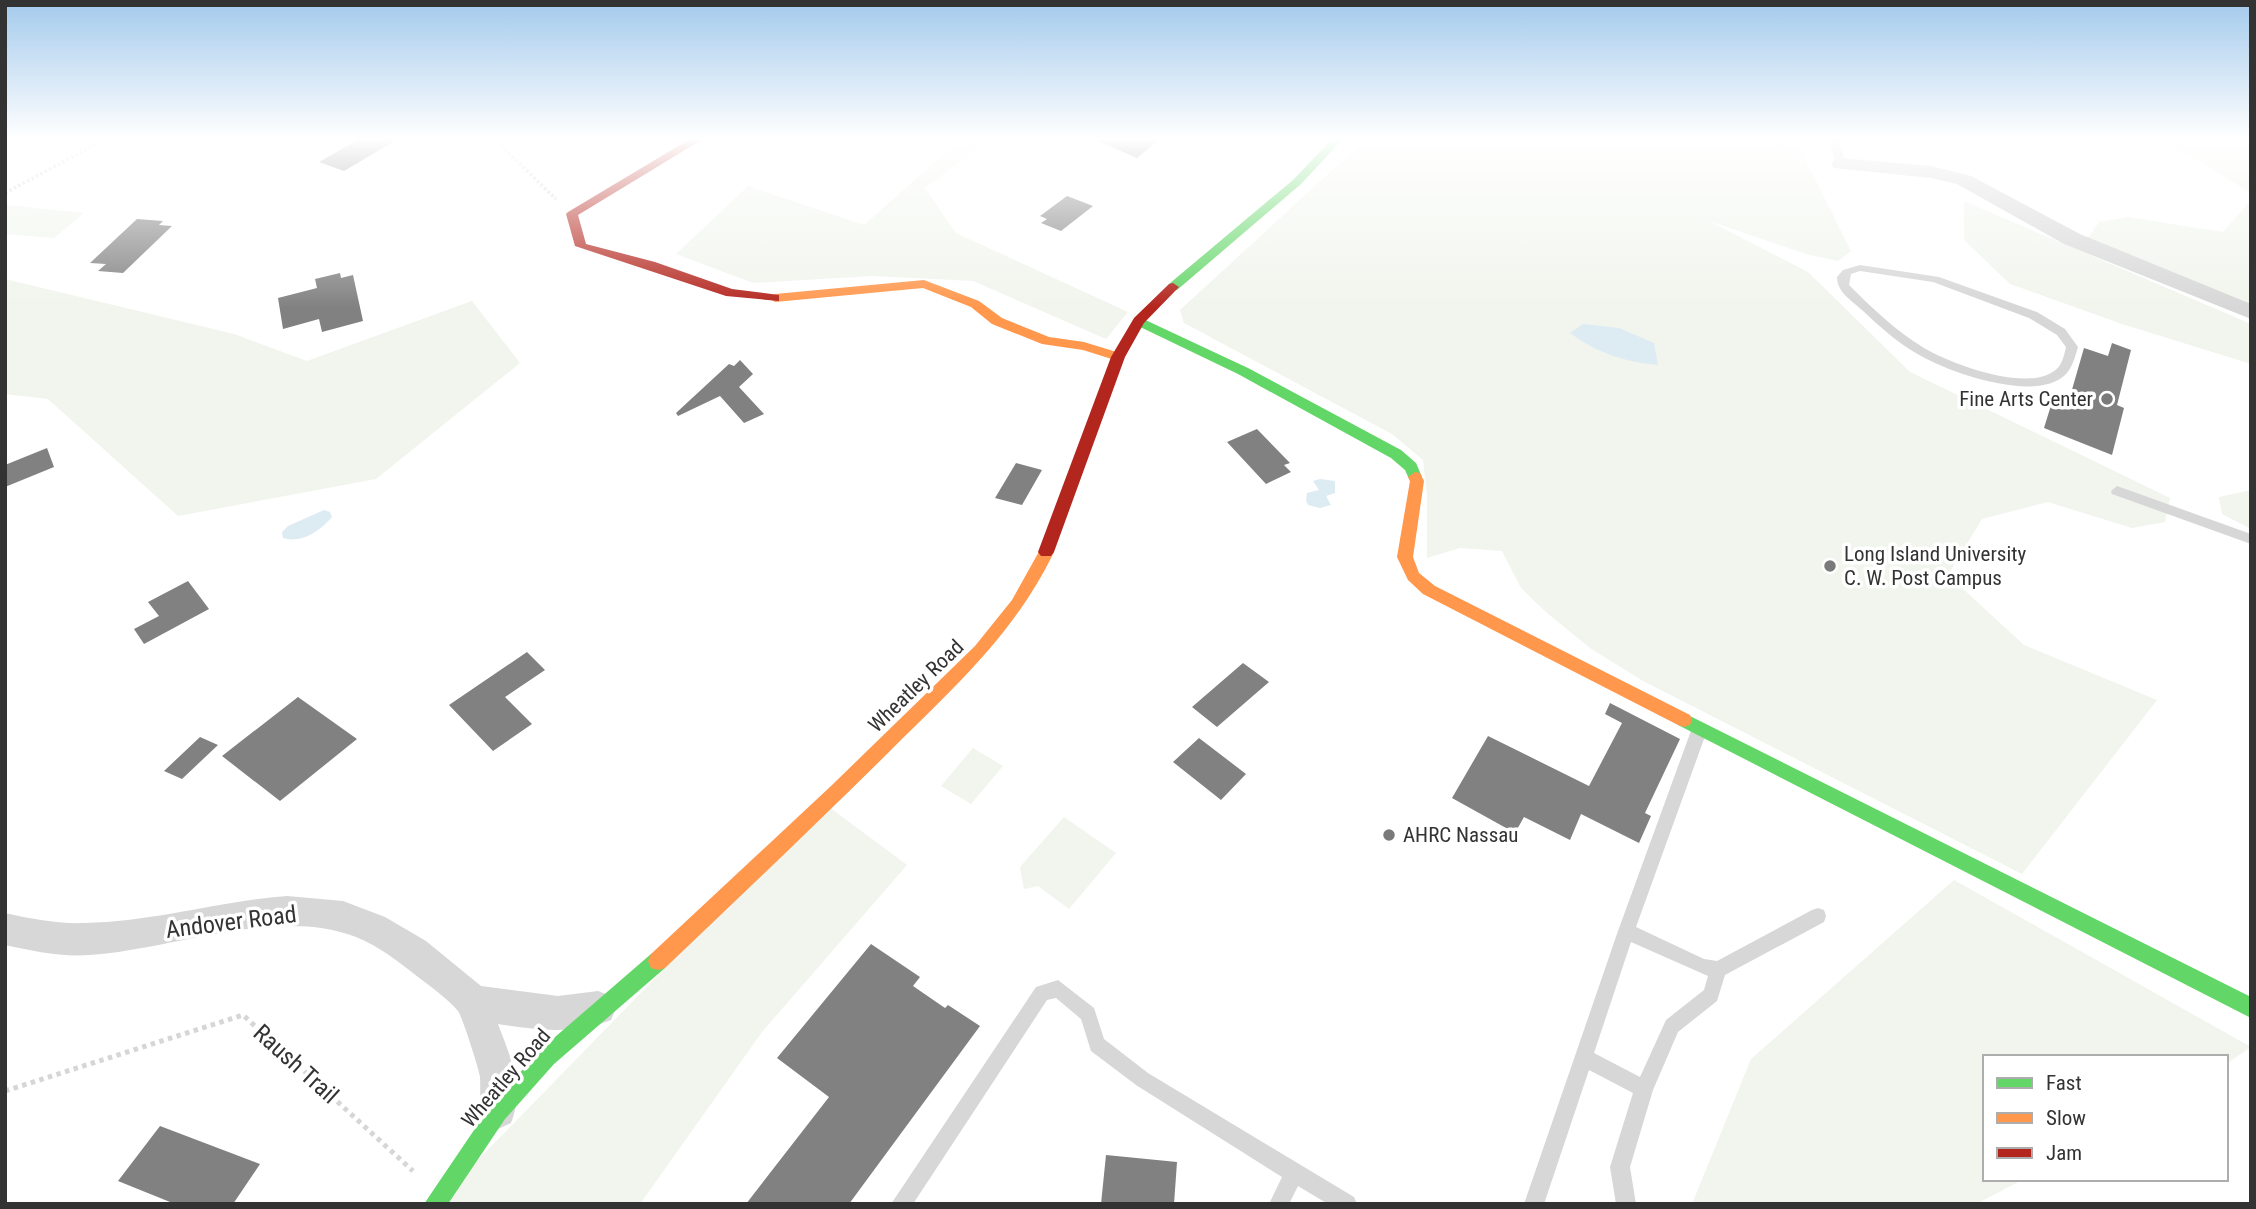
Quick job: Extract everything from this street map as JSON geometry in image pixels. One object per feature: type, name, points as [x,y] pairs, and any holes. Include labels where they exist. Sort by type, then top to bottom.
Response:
[{"type":"street","points":[[604,195],[572,215],[581,246],[651,265],[730,293],[774,298],[924,284],[975,304],[997,321],[1047,341],[1084,346],[1118,357]]},
{"type":"street","name":"Wheatley Road","points":[[437,1200],[498,1112],[547,1057],[635,983],[825,804],[1000,631],[1038,571],[1118,357],[1139,321],[1162,297],[1281,195]]},
{"type":"street","points":[[1992,195],[2072,239],[2251,312]]},
{"type":"street","points":[[1139,321],[1243,371],[1396,454],[1411,467],[1417,481],[1405,557],[1413,576],[1429,590],[2251,1008]]},
{"type":"street","name":"Andover Road","points":[[5,929],[27,936],[74,940],[132,936],[257,914],[329,914],[376,929],[407,946],[473,1001]]},
{"type":"street","points":[[498,1112],[498,1075],[473,1001],[566,1013],[604,1007]]},
{"type":"lane","points":[[1860,268],[1935,278],[2033,315],[2060,332],[2072,347],[2068,361],[2057,375],[2030,382],[1992,378],[1954,368],[1923,353],[1873,316],[1843,286],[1843,277],[1847,272],[1860,268]]},
{"type":"lane","points":[[2117,491],[2251,539]]},
{"type":"lane","points":[[1534,1204],[1626,931],[1701,726]]},
{"type":"lane","points":[[1626,931],[1702,967],[1717,970],[1818,916]]},
{"type":"lane","points":[[1626,1204],[1620,1167],[1644,1089],[1672,1026],[1712,995],[1717,970]]},
{"type":"lane","points":[[901,1204],[1042,993],[1058,989],[1088,1014],[1097,1045],[1142,1079],[1347,1204]]},
{"type":"lane","points":[[1583,1057],[1644,1089]]},
{"type":"lane","points":[[1279,1204],[1294,1173]]},
{"type":"path","points":[[552,195],[572,215]]},
{"type":"path","name":"Raush Trail","points":[[5,1091],[243,1015],[437,1200]]},
{"type":"shaded area","points":[[738,195],[776,195],[864,225],[897,195],[930,195],[956,233],[1128,312],[1106,339],[973,281],[872,276],[753,283],[676,254]]},
{"type":"shaded area","points":[[1305,195],[1823,195],[1851,251],[1838,261],[1806,254],[1709,221],[1808,272],[1910,372],[2170,498],[2165,522],[2132,528],[2048,502],[1982,519],[1948,575],[2024,645],[2157,700],[2022,874],[1643,681],[1590,648],[1547,613],[1521,588],[1502,551],[1460,548],[1427,558],[1427,495],[1423,460],[1392,434],[1184,323],[1180,310]]},
{"type":"shaded area","points":[[2251,200],[2251,307],[2088,238],[2099,222],[2128,217],[2223,232]]},
{"type":"shaded area","points":[[1964,201],[2251,324],[2251,364],[2122,324],[2010,284],[1964,240]]},
{"type":"shaded area","points":[[7,205],[84,213],[54,238],[5,234]]},
{"type":"shaded area","points":[[5,279],[234,334],[307,361],[472,301],[520,363],[376,479],[178,516],[48,399],[5,394]]},
{"type":"shaded area","points":[[1583,324],[1619,328],[1654,343],[1658,365],[1634,362],[1590,346],[1570,333]]},
{"type":"shaded area","points":[[1313,481],[1335,481],[1335,493],[1326,496],[1331,505],[1320,508],[1308,505],[1306,501],[1307,493],[1319,490]]},
{"type":"shaded area","points":[[2251,490],[2251,529],[2222,514],[2219,497]]},
{"type":"shaded area","points":[[324,510],[330,512],[332,517],[317,531],[297,539],[283,538],[282,532],[288,526]]},
{"type":"shaded area","points":[[973,748],[1003,766],[971,804],[941,786]]},
{"type":"shaded area","points":[[825,804],[907,865],[762,1032],[640,1204],[435,1204]]},
{"type":"shaded area","points":[[1064,817],[1116,853],[1069,909],[1038,886],[1024,889],[1020,867]]},
{"type":"shaded area","points":[[1954,880],[2251,1047],[2228,1063],[2228,1055],[1983,1055],[1983,1181],[2020,1181],[1976,1204],[1692,1204],[1751,1059]]},
{"type":"building","points":[[1067,196],[1093,206],[1061,231],[1041,223],[1047,219],[1040,216]]},
{"type":"building","points":[[137,219],[163,221],[159,225],[172,226],[123,273],[98,271],[106,264],[90,263]]},
{"type":"building","points":[[340,273],[341,278],[353,275],[363,321],[322,332],[319,319],[283,329],[278,298],[317,288],[315,279]]},
{"type":"building","name":"Fine Arts Center","points":[[2112,343],[2131,350],[2117,405],[2124,408],[2112,455],[2044,428],[2052,402],[2067,407],[2084,348],[2108,356]]},
{"type":"building","points":[[740,360],[753,374],[739,387],[764,414],[744,423],[720,396],[678,416],[676,413],[729,364],[734,366]]},
{"type":"building","points":[[1257,429],[1290,463],[1284,465],[1291,472],[1266,484],[1227,442]]},
{"type":"building","points":[[47,448],[54,467],[5,487],[5,465]]},
{"type":"building","points":[[1016,463],[1042,470],[1022,505],[995,498]]},
{"type":"building","points":[[188,581],[209,609],[144,644],[134,629],[159,616],[148,602]]},
{"type":"building","points":[[527,652],[545,670],[505,697],[532,724],[493,751],[449,705]]},
{"type":"building","points":[[1243,663],[1269,682],[1217,727],[1192,707]]},
{"type":"building","points":[[298,697],[357,739],[280,801],[222,756]]},
{"type":"building","points":[[1610,703],[1680,739],[1645,813],[1651,816],[1639,843],[1581,814],[1570,840],[1524,817],[1515,833],[1452,798],[1488,736],[1589,786],[1622,723],[1605,714]]},
{"type":"building","points":[[200,737],[218,745],[182,779],[164,771]]},
{"type":"building","points":[[1199,738],[1246,774],[1221,800],[1173,762]]},
{"type":"building","points":[[871,944],[920,977],[913,986],[945,1008],[948,1005],[980,1026],[849,1204],[746,1204],[829,1097],[777,1058]]},
{"type":"building","points":[[160,1126],[260,1164],[233,1204],[175,1204],[118,1181]]},
{"type":"building","points":[[1106,1155],[1177,1162],[1174,1204],[1101,1204]]},
{"type":"traffic: fast","points":[[1173,287],[1281,195]]},
{"type":"traffic: fast","points":[[1139,321],[1243,371],[1396,454],[1411,467],[1415,477]]},
{"type":"traffic: fast","points":[[1684,720],[2251,1008]]},
{"type":"traffic: fast","points":[[435,1204],[498,1112],[547,1057],[658,961]]},
{"type":"traffic: slow","points":[[775,298],[924,284],[975,304],[997,321],[1047,341],[1084,346],[1118,357]]},
{"type":"traffic: slow","points":[[1415,477],[1417,481],[1405,557],[1413,576],[1429,590],[1684,720]]},
{"type":"traffic: slow","points":[[658,961],[980,650],[1017,604],[1046,552]]},
{"type":"traffic: jam","points":[[603,195],[572,214],[581,246],[651,265],[730,293],[775,298]]},
{"type":"traffic: jam","points":[[1046,552],[1118,357],[1139,321],[1173,287]]},
{"type":"place","name":"Fine Arts Center","points":[[2107,399]]},
{"type":"place","name":"Long Island University C. W. Post Campus","points":[[1830,566]]},
{"type":"place","name":"AHRC Nassau","points":[[1389,835]]}]
